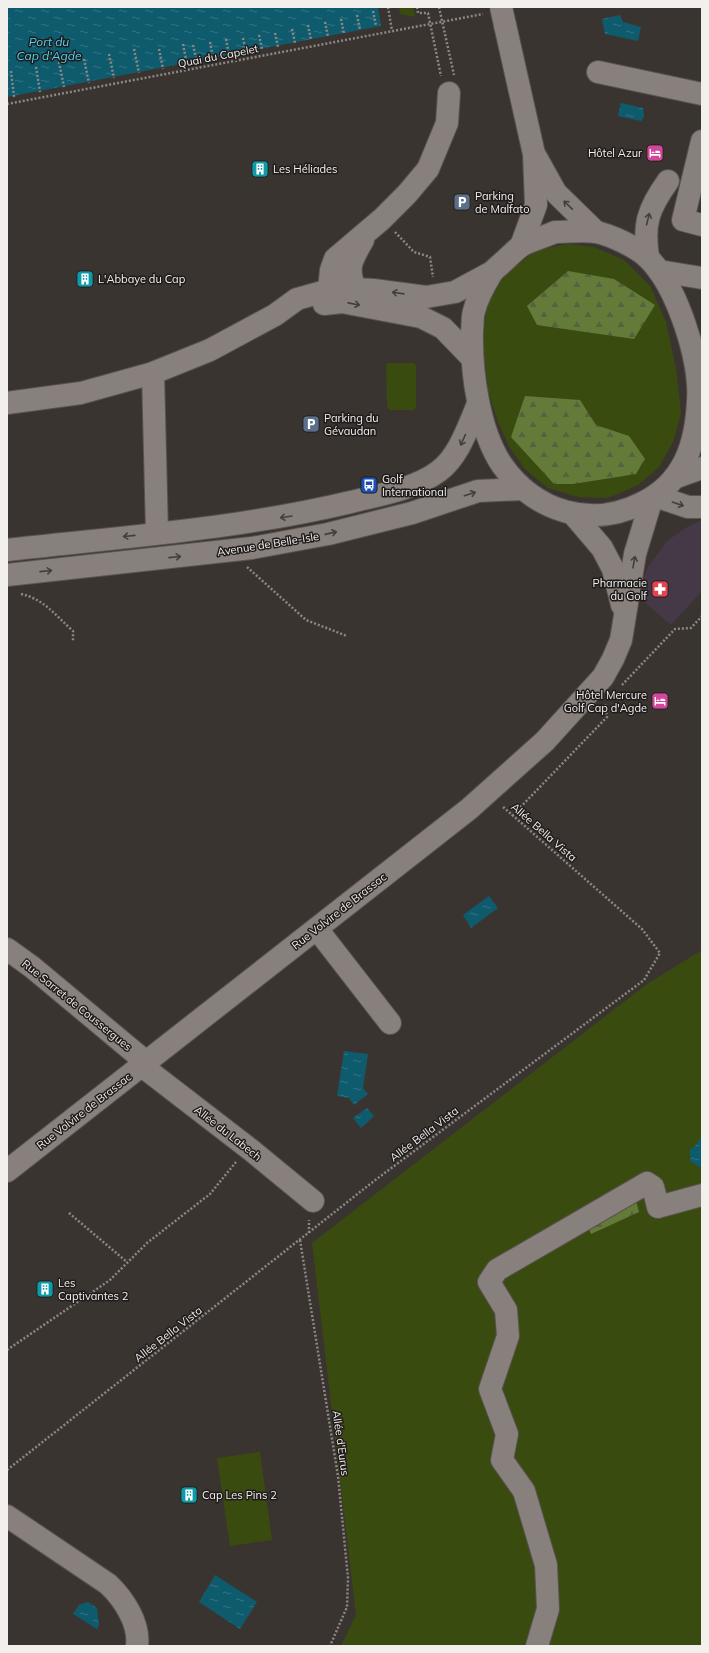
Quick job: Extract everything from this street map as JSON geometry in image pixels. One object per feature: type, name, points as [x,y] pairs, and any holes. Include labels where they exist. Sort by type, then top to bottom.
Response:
[{"type":"street","points":[[498,15],[534,154],[536,205],[521,246]]},
{"type":"street","points":[[598,72],[702,94]]},
{"type":"street","points":[[328,290],[330,270],[335,259],[368,232],[407,194],[428,169],[447,123],[449,93]]},
{"type":"street","points":[[702,141],[683,220],[698,224],[702,200]]},
{"type":"street","points":[[534,154],[556,193],[596,232]]},
{"type":"street","points":[[492,272],[473,312],[471,357],[478,404],[488,436],[502,464],[523,489],[547,505],[573,514],[600,516],[626,511],[654,497],[674,478],[689,455],[697,426],[700,397],[698,347],[680,309],[653,264],[645,236],[648,216],[659,194],[668,181]]},
{"type":"street","points":[[355,289],[350,275],[351,262],[368,232]]},
{"type":"street","points":[[7,403],[81,392],[154,373],[210,350],[275,315],[297,299],[328,290],[337,288],[355,289],[426,297],[455,292],[492,272],[521,246],[555,232],[596,232],[632,246],[653,264],[702,278]]},
{"type":"street","points":[[275,315],[317,304],[342,302],[422,317],[443,328],[471,357]]},
{"type":"street","points":[[154,373],[156,533]]},
{"type":"street","points":[[7,550],[247,523],[302,514],[405,488],[439,471],[460,446],[478,404]]},
{"type":"street","points":[[674,478],[702,468]]},
{"type":"street","name":"Avenue de Belle-Isle","points":[[10,575],[229,551],[328,534],[412,513],[478,491],[523,489]]},
{"type":"street","points":[[654,497],[688,507],[702,507]]},
{"type":"street","name":"Rue Volvire de Brassac","points":[[7,1171],[489,792],[545,741],[603,677],[613,659],[620,640],[635,554],[654,497]]},
{"type":"street","name":"Rue Volvire de Brassac","points":[[573,514],[602,548],[613,569],[624,614]]},
{"type":"street","points":[[317,928],[390,1023]]},
{"type":"street","name":"Rue Sarret de Coussergues","points":[[7,949],[32,967],[144,1064]]},
{"type":"street","name":"Allée du Labech","points":[[144,1064],[313,1202]]},
{"type":"street","points":[[537,1646],[548,1609],[546,1565],[524,1491],[502,1460],[507,1434],[490,1389],[508,1336],[506,1310],[489,1282],[497,1270],[647,1183],[653,1188],[658,1207],[702,1195]]},
{"type":"street","points":[[7,1516],[108,1584],[118,1593],[132,1618],[138,1640],[137,1646]]},
{"type":"path","points":[[388,7],[392,31]]},
{"type":"path","points":[[417,7],[418,13],[428,13],[432,25]]},
{"type":"path","points":[[439,7],[457,86],[449,93]]},
{"type":"path","points":[[372,11],[376,26]]},
{"type":"path","points":[[357,15],[360,30]]},
{"type":"path","name":"Quai du Capelet","points":[[7,104],[392,31],[498,15]]},
{"type":"path","points":[[340,19],[344,34]]},
{"type":"path","points":[[325,22],[328,37]]},
{"type":"path","points":[[308,25],[311,40]]},
{"type":"path","points":[[292,29],[295,44]]},
{"type":"path","points":[[275,33],[278,47]]},
{"type":"path","points":[[259,35],[262,49]]},
{"type":"path","points":[[243,38],[246,52]]},
{"type":"path","points":[[226,39],[229,55]]},
{"type":"path","points":[[210,42],[213,58]]},
{"type":"path","points":[[183,44],[187,64]]},
{"type":"path","points":[[194,45],[197,62]]},
{"type":"path","points":[[134,49],[139,73]]},
{"type":"path","points":[[159,49],[163,69]]},
{"type":"path","points":[[109,54],[114,78]]},
{"type":"path","points":[[84,59],[89,84]]},
{"type":"path","points":[[59,62],[64,87]]},
{"type":"path","points":[[36,66],[40,92]]},
{"type":"path","points":[[11,71],[14,97]]},
{"type":"path","points":[[229,551],[306,620],[347,636]]},
{"type":"path","points":[[10,575],[20,594],[34,597],[48,607],[72,631],[73,642]]},
{"type":"path","points":[[621,686],[675,629],[691,628],[702,616]]},
{"type":"path","points":[[512,816],[607,717],[604,704],[610,698]]},
{"type":"path","name":"Allée Bella Vista","points":[[7,1470],[374,1181],[644,980],[660,953],[642,929],[512,816],[489,792]]},
{"type":"path","points":[[7,1350],[110,1280],[127,1262],[210,1194],[248,1148]]},
{"type":"path","points":[[69,1214],[127,1262]]},
{"type":"path","name":"Allée d'Eurus","points":[[300,1240],[338,1476],[348,1578],[347,1607],[330,1646]]},
{"type":"shaded area","points":[[702,520],[702,591],[671,625],[637,596],[648,567],[667,541],[687,527]]},
{"type":"green space","points":[[399,7],[413,7],[415,17],[400,14]]},
{"type":"green space","points":[[567,244],[594,247],[624,260],[650,286],[666,322],[676,369],[681,413],[673,442],[659,467],[638,485],[608,498],[578,497],[548,488],[526,470],[510,448],[498,422],[488,390],[483,343],[486,311],[495,289],[509,270],[538,250]]},
{"type":"green space","points":[[568,271],[614,279],[655,305],[634,339],[537,325],[527,306]]},
{"type":"green space","points":[[388,363],[413,363],[416,365],[416,407],[414,410],[390,410],[387,407],[386,365]]},
{"type":"green space","points":[[525,396],[580,400],[596,425],[629,436],[645,459],[636,474],[573,484],[554,484],[511,437]]},
{"type":"green space","points":[[702,950],[702,1646],[341,1646],[356,1615],[312,1243],[647,984]]},
{"type":"green space","points":[[636,1201],[639,1212],[591,1234],[586,1221]]},
{"type":"green space","points":[[260,1452],[272,1540],[230,1546],[217,1458]]},
{"type":"water","name":"Port du Cap d'Agde","points":[[7,7],[378,7],[381,26],[7,97]]},
{"type":"water","points":[[620,15],[623,22],[641,27],[638,41],[605,34],[602,19]]},
{"type":"water","points":[[621,103],[643,108],[644,117],[641,121],[618,116]]},
{"type":"water","points":[[489,896],[498,908],[471,928],[463,915]]},
{"type":"water","points":[[344,1051],[368,1054],[363,1088],[368,1094],[354,1105],[349,1098],[337,1096]]},
{"type":"water","points":[[367,1108],[374,1116],[361,1128],[353,1118]]},
{"type":"water","points":[[702,1135],[702,1166],[699,1167],[690,1161],[690,1150],[697,1144]]},
{"type":"water","points":[[215,1575],[257,1602],[240,1629],[199,1602]]},
{"type":"water","points":[[88,1602],[97,1608],[99,1625],[97,1629],[73,1614],[79,1605]]},
{"type":"place","name":"Hôtel Azur","points":[[655,153]]},
{"type":"place","name":"Les Héliades","points":[[260,169]]},
{"type":"place","name":"Parking de Malfato","points":[[462,202]]},
{"type":"place","name":"L'Abbaye du Cap","points":[[85,279]]},
{"type":"place","name":"Parking du Gévaudan","points":[[311,424]]},
{"type":"place","name":"Golf International","points":[[369,485]]},
{"type":"place","name":"Pharmacie du Golf","points":[[660,589]]},
{"type":"place","name":"Hôtel Mercure Golf Cap d'Agde","points":[[660,701]]},
{"type":"place","name":"Les Captivantes 2","points":[[45,1289]]},
{"type":"place","name":"Cap Les Pins 2","points":[[189,1495]]}]
